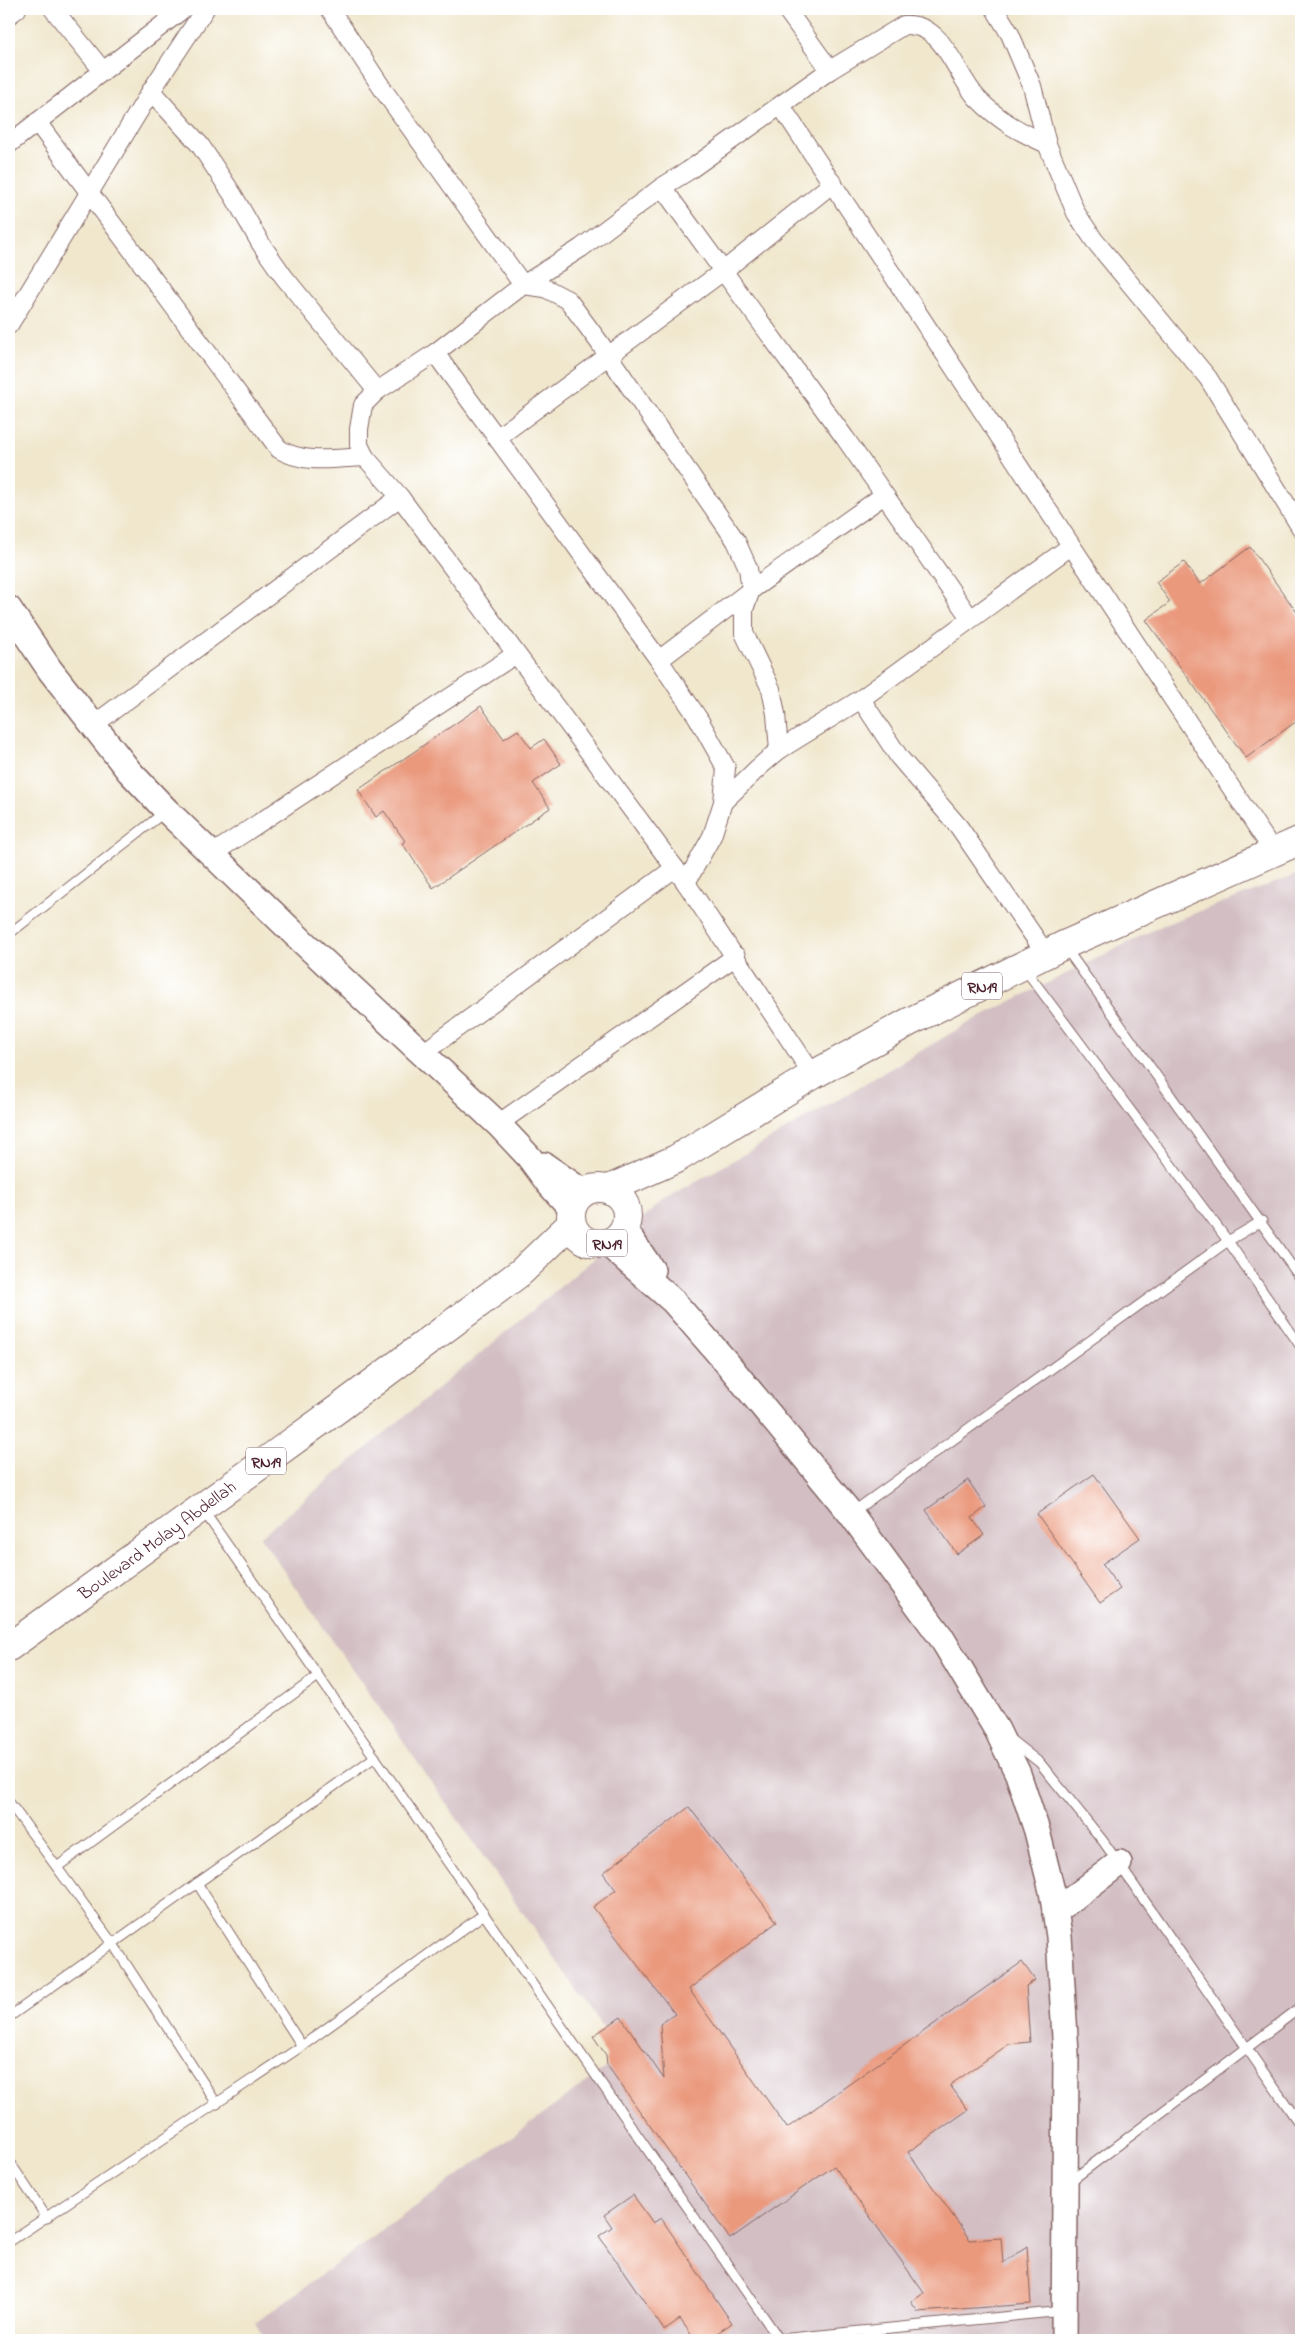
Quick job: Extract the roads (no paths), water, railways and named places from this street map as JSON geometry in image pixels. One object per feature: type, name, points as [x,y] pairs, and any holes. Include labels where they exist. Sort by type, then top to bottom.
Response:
[{"type":"main road","points":[[9,609],[50,670],[92,726],[129,771],[167,811],[498,1124],[529,1157],[560,1175],[727,1363],[851,1514],[941,1637],[997,1730],[1018,1774],[1037,1831],[1055,1912],[1059,1936],[1066,2054],[1064,2340]]},
{"type":"main road","name":"RN19","points":[[598,1217],[676,1159],[813,1074],[909,1022],[1044,955],[1301,840]]},
{"type":"main road","name":"Boulevard Molay Abdellah","points":[[9,1647],[598,1217]]},
{"type":"main road","points":[[1055,1912],[1118,1863]]},
{"type":"street","points":[[9,15],[17,9]]},
{"type":"street","points":[[53,9],[103,71]]},
{"type":"street","points":[[9,144],[183,9]]},
{"type":"street","points":[[9,325],[151,91],[205,9]]},
{"type":"street","points":[[330,9],[384,91],[523,285],[545,288],[568,300],[609,356],[736,541],[748,568],[751,590],[744,609],[744,633],[771,689],[780,750]]},
{"type":"street","points":[[786,9],[830,70]]},
{"type":"street","points":[[994,9],[1010,34],[1032,86],[1047,144],[1076,213],[1094,240],[1208,378],[1301,528]]},
{"type":"street","points":[[813,1074],[686,883],[400,496],[365,457],[359,445],[358,428],[363,405],[377,392],[435,353],[523,285],[581,248],[662,188],[830,70],[904,25],[916,24],[933,33],[978,99],[1012,128],[1047,144]]},
{"type":"street","points":[[151,91],[200,145],[234,195],[266,251],[302,301],[377,392]]},
{"type":"street","points":[[781,106],[1273,851]]},
{"type":"street","points":[[37,122],[279,449],[292,457],[307,459],[365,457]]},
{"type":"street","points":[[498,437],[722,272],[833,184]]},
{"type":"street","points":[[662,188],[845,438],[970,618]]},
{"type":"street","points":[[435,353],[659,660],[698,718],[726,768],[723,802],[712,836],[686,883]]},
{"type":"street","points":[[659,660],[751,590],[884,495]]},
{"type":"street","points":[[92,726],[400,496]]},
{"type":"street","points":[[723,802],[758,768],[780,750],[862,698],[1072,546]]},
{"type":"street","points":[[212,854],[516,654]]},
{"type":"street","points":[[862,698],[899,758],[959,827],[1044,955]]},
{"type":"street","points":[[423,1053],[675,868]]},
{"type":"street","points":[[498,1124],[736,956]]},
{"type":"lane","points":[[9,934],[167,811]]},
{"type":"lane","points":[[1044,955],[1262,1221],[1301,1279]]},
{"type":"lane","points":[[1044,955],[1228,1241],[1301,1347]]},
{"type":"lane","points":[[851,1514],[1228,1241],[1262,1221]]},
{"type":"lane","points":[[202,1507],[484,1914],[774,2340],[1064,2311]]},
{"type":"lane","points":[[57,1867],[318,1676]]},
{"type":"lane","points":[[997,1730],[1040,1763],[1064,1791],[1118,1863],[1301,2126]]},
{"type":"lane","points":[[9,2017],[375,1757]]},
{"type":"lane","points":[[9,1802],[113,1944],[216,2104]]},
{"type":"lane","points":[[197,1883],[302,2046]]},
{"type":"lane","points":[[9,2242],[302,2046],[484,1914]]},
{"type":"lane","points":[[1064,2187],[1301,2007]]},
{"type":"lane","points":[[9,2161],[47,2218]]}]
